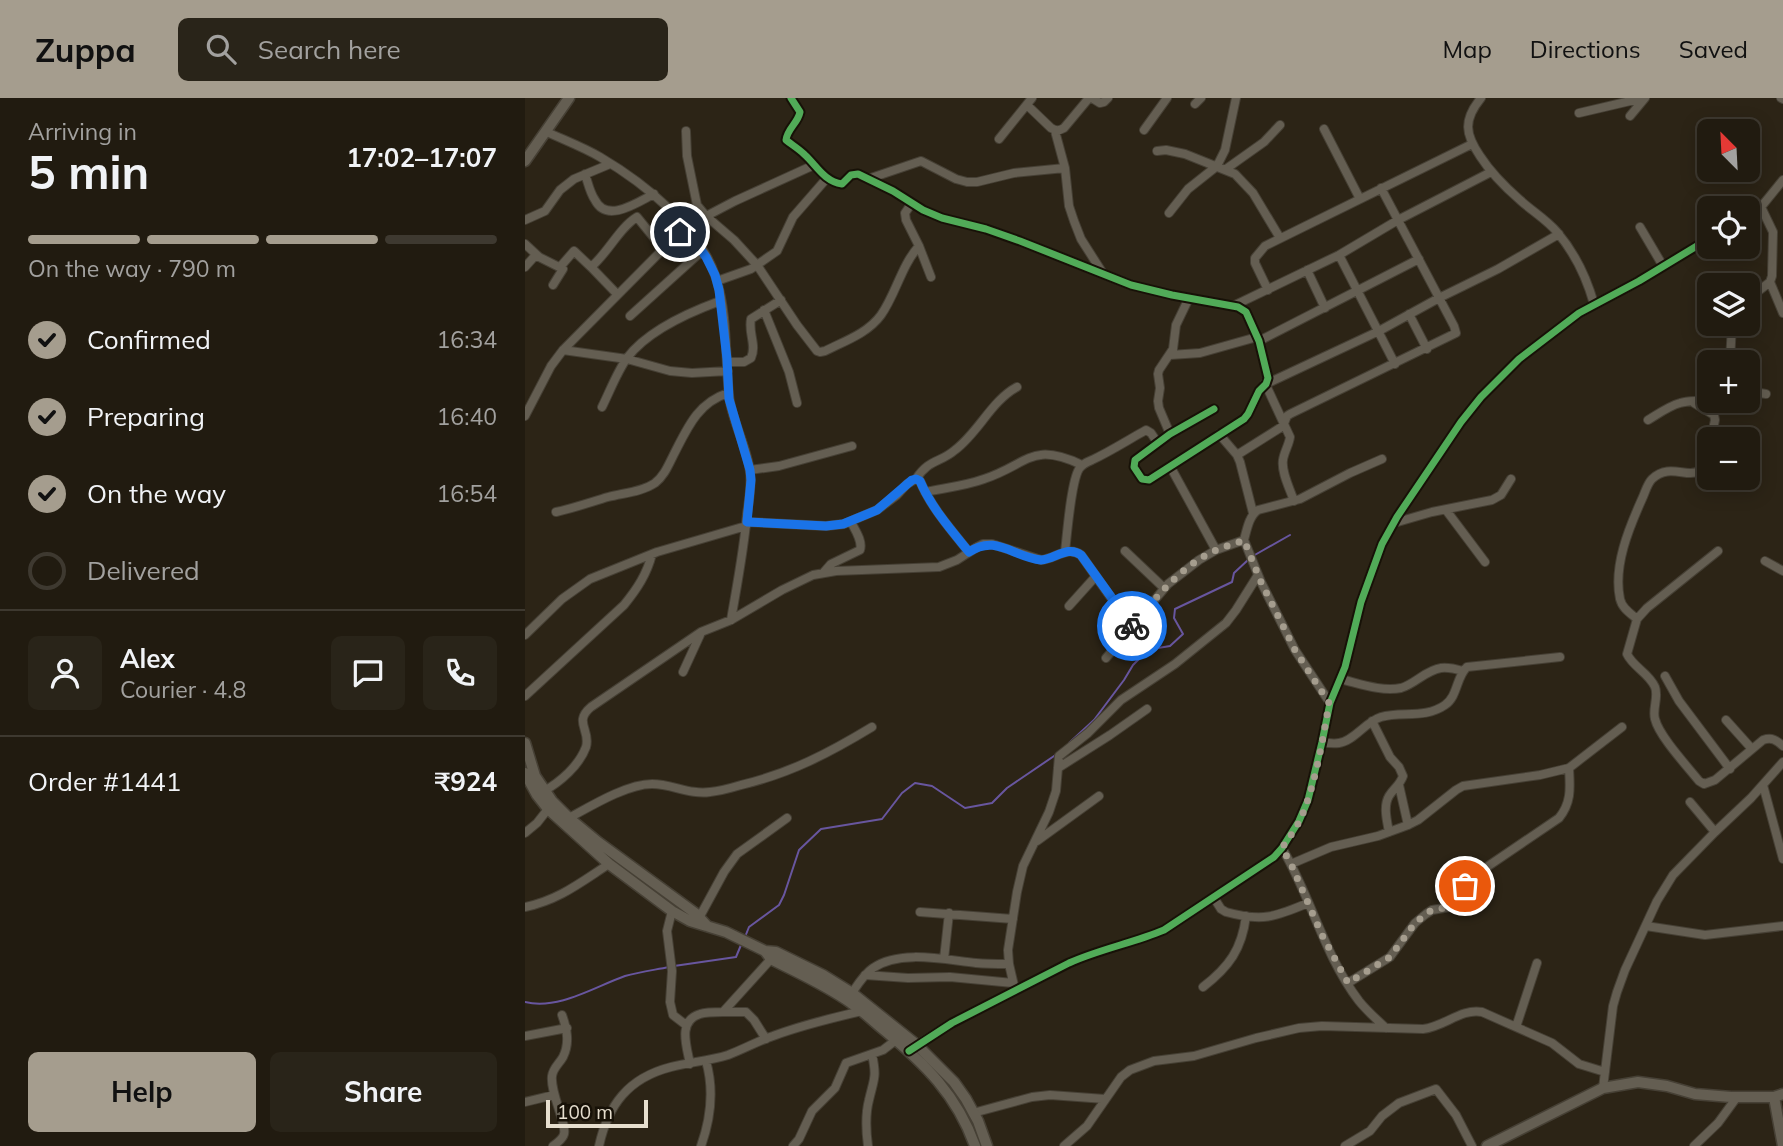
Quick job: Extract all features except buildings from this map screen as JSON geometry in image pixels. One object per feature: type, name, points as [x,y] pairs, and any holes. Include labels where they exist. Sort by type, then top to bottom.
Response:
[{"type":"street","points":[[525,162],[569,98]]},
{"type":"street","points":[[791,98],[800,112],[797,121],[787,133],[786,140],[827,178],[842,184],[854,173],[942,218],[1020,241],[1131,285],[1233,306],[1246,312],[1258,339],[1268,378],[1248,414],[1170,466],[1145,481],[1142,479],[1134,467],[1135,460],[1170,433],[1215,410]]},
{"type":"street","points":[[1055,131],[1064,128],[1090,98],[1100,103],[1108,98]]},
{"type":"street","points":[[1144,130],[1167,98]]},
{"type":"street","points":[[1222,168],[1236,98]]},
{"type":"street","points":[[1481,98],[1468,125],[1472,144],[1491,173],[1559,234],[1577,262],[1594,304]]},
{"type":"street","points":[[1579,113],[1644,98]]},
{"type":"street","points":[[1630,116],[1644,98]]},
{"type":"street","points":[[999,139],[1030,101],[1055,131],[1065,168],[1069,206],[1081,239],[1102,273]]},
{"type":"street","points":[[1170,213],[1188,189],[1242,159],[1280,125]]},
{"type":"street","points":[[1324,129],[1360,199]]},
{"type":"street","points":[[686,131],[687,156],[697,205],[757,265],[813,347],[820,352],[862,332],[881,315],[919,246]]},
{"type":"street","points":[[547,132],[599,156],[654,194],[686,228],[702,251],[717,281],[728,367],[728,393],[751,480],[731,620]]},
{"type":"street","points":[[1268,290],[1257,270],[1255,258],[1265,246],[1472,144]]},
{"type":"street","points":[[1157,151],[1185,154],[1222,168],[1240,179],[1254,193],[1280,238]]},
{"type":"street","points":[[868,179],[921,161],[957,179],[977,182],[1014,173],[1065,168]]},
{"type":"street","points":[[525,220],[545,211],[560,190],[574,178],[610,164]]},
{"type":"street","points":[[525,415],[563,349],[686,228],[814,165]]},
{"type":"street","points":[[1233,306],[1339,255],[1398,220],[1491,173]]},
{"type":"street","points":[[585,174],[595,202],[602,209],[613,211],[625,208],[654,194]]},
{"type":"street","points":[[717,281],[751,270],[777,251],[793,217],[827,178]]},
{"type":"street","points":[[1783,180],[1761,207],[1773,232],[1770,282],[1783,313]]},
{"type":"street","points":[[1237,455],[1279,429],[1290,414],[1456,334],[1381,188]]},
{"type":"street","points":[[912,203],[905,216],[931,277]]},
{"type":"street","points":[[591,267],[602,258],[629,222],[637,217],[663,249]]},
{"type":"street","points":[[1640,227],[1663,266]]},
{"type":"street","points":[[1265,382],[1379,331],[1559,234]]},
{"type":"street","points":[[1773,241],[1783,238]]},
{"type":"street","points":[[525,244],[540,257],[563,269],[553,285]]},
{"type":"street","points":[[913,1048],[1014,986],[1086,955],[1164,930],[1214,898],[1282,848],[1308,800],[1329,703],[1345,667],[1361,602],[1382,544],[1461,422],[1481,397],[1532,348],[1579,313],[1697,246]]},
{"type":"street","points":[[560,267],[574,251],[617,294]]},
{"type":"street","points":[[630,316],[702,251]]},
{"type":"street","points":[[1339,255],[1395,364]]},
{"type":"street","points":[[525,267],[534,257],[540,257]]},
{"type":"street","points":[[1170,355],[1200,354],[1258,339],[1419,259]]},
{"type":"street","points":[[1307,270],[1325,308]]},
{"type":"street","points":[[1760,290],[1770,282]]},
{"type":"street","points":[[1170,433],[1159,408],[1158,374],[1170,355],[1176,325],[1189,299]]},
{"type":"street","points":[[563,349],[627,359],[670,371],[692,373],[728,367],[751,358],[754,347],[751,319],[781,300]]},
{"type":"street","points":[[603,407],[627,359],[639,345],[680,318],[720,301]]},
{"type":"street","points":[[764,310],[789,372],[797,403]]},
{"type":"street","points":[[1409,314],[1427,349]]},
{"type":"street","points":[[1265,382],[1290,437],[1282,465],[1294,501]]},
{"type":"street","points":[[525,387],[537,391]]},
{"type":"street","points":[[525,635],[562,599],[590,579],[652,554],[746,524],[835,526],[877,510],[916,479],[930,463],[950,454],[962,444],[1001,397],[1017,387]]},
{"type":"street","points":[[556,512],[637,490],[656,482],[664,473],[697,413],[712,399],[728,393]]},
{"type":"street","points":[[1760,393],[1766,394]]},
{"type":"street","points":[[1648,419],[1677,404],[1697,401]]},
{"type":"street","points":[[1694,402],[1714,415],[1714,427]]},
{"type":"street","points":[[1065,552],[1077,472],[1082,465],[1146,430],[1157,442]]},
{"type":"street","points":[[1219,434],[1237,455],[1245,476],[1253,513],[1244,540],[1258,575],[1295,650],[1329,703]]},
{"type":"street","points":[[750,470],[779,466],[852,446]]},
{"type":"street","points":[[925,492],[987,479],[1036,454],[1060,456],[1082,465]]},
{"type":"street","points":[[1253,513],[1294,501],[1382,459]]},
{"type":"street","points":[[1170,466],[1216,550]]},
{"type":"street","points":[[1637,619],[1620,600],[1619,580],[1622,556],[1635,516],[1652,480],[1671,471],[1697,473]]},
{"type":"street","points":[[916,479],[969,552]]},
{"type":"street","points":[[1396,520],[1497,498],[1511,479]]},
{"type":"street","points":[[1446,510],[1485,562]]},
{"type":"street","points":[[824,572],[831,564],[860,550],[860,541],[851,522]]},
{"type":"street","points":[[1106,658],[1164,588],[1199,560],[1216,550],[1244,540]]},
{"type":"street","points":[[544,791],[568,774],[586,747],[587,738],[582,719],[584,713],[701,632],[731,620],[813,575],[824,572],[939,567],[957,560],[983,544],[992,544],[1041,560],[1070,551],[1081,555],[1131,626]]},
{"type":"street","points":[[1125,551],[1164,588]]},
{"type":"street","points":[[1719,551],[1637,619],[1626,654],[1656,689],[1654,715],[1658,727],[1703,784],[1716,780],[1763,740],[1775,739],[1783,747]]},
{"type":"street","points":[[525,696],[624,604],[638,588],[652,554]]},
{"type":"street","points":[[1765,562],[1783,571]]},
{"type":"street","points":[[1014,986],[1008,950],[1023,866],[1056,791],[1059,756],[1088,733],[1121,699],[1175,664],[1226,622],[1258,575]]},
{"type":"street","points":[[1069,606],[1096,576]]},
{"type":"street","points":[[683,672],[701,632]]},
{"type":"street","points":[[1322,742],[1342,742],[1382,717],[1422,714],[1444,706],[1453,697],[1463,671],[1472,666],[1560,657]]},
{"type":"street","points":[[1340,679],[1397,689],[1434,670],[1448,668],[1463,671]]},
{"type":"street","points":[[1665,676],[1679,701],[1730,769]]},
{"type":"street","points":[[1058,768],[1147,709]]},
{"type":"street","points":[[1726,720],[1752,749]]},
{"type":"street","points":[[1372,721],[1403,776],[1386,803],[1389,832]]},
{"type":"street","points":[[569,817],[610,796],[641,786],[653,784],[694,792],[709,792],[753,782],[804,765],[872,727]]},
{"type":"street","points":[[1291,864],[1331,847],[1408,825],[1463,786],[1569,768],[1622,727]]},
{"type":"street","points":[[525,743],[535,776],[544,791],[569,817],[709,928]]},
{"type":"street","points":[[1603,1088],[1617,992],[1657,901],[1669,881],[1783,762]]},
{"type":"street","points":[[1348,983],[1390,957],[1415,923],[1426,914],[1432,910],[1450,907],[1475,875],[1559,818],[1570,796],[1569,768]]},
{"type":"street","points":[[527,781],[548,809],[610,864],[672,911],[690,921],[730,934],[752,945],[851,1003],[896,1040],[913,1048],[950,1095],[975,1146]]},
{"type":"street","points":[[1399,785],[1408,825]]},
{"type":"street","points":[[1763,785],[1783,859]]},
{"type":"street","points":[[1034,842],[1099,796]]},
{"type":"street","points":[[1690,802],[1715,832]]},
{"type":"street","points":[[525,833],[548,809]]},
{"type":"street","points":[[699,918],[737,854],[787,818]]},
{"type":"street","points":[[1282,848],[1322,935],[1348,983],[1358,1000],[1386,1028]]},
{"type":"street","points":[[525,907],[550,901],[566,893],[610,864]]},
{"type":"street","points":[[1214,898],[1221,909],[1246,916],[1271,917],[1308,904]]},
{"type":"street","points":[[672,911],[667,931],[672,971],[670,1002],[673,1015],[686,1025]]},
{"type":"street","points":[[920,912],[1013,919]]},
{"type":"street","points":[[944,959],[949,913]]},
{"type":"street","points":[[1203,987],[1235,955],[1246,916]]},
{"type":"street","points":[[1646,926],[1705,935],[1783,926]]},
{"type":"street","points":[[723,1012],[768,955],[776,952],[823,975],[852,993],[954,1082],[973,1113],[987,1146]]},
{"type":"street","points":[[852,993],[874,967],[898,958],[922,957],[1009,964]]},
{"type":"street","points":[[1516,1027],[1537,963]]},
{"type":"street","points":[[866,975],[950,977],[1014,986]]},
{"type":"street","points":[[1064,1146],[1087,1126],[1121,1077],[1130,1070],[1154,1061],[1194,1056],[1299,1028],[1433,1028],[1473,1010],[1552,1043],[1579,1064],[1605,1072]]},
{"type":"street","points":[[599,1146],[602,1130],[617,1100],[650,1075],[671,1067],[736,1052],[819,1021],[862,1011]]},
{"type":"street","points":[[690,1064],[686,1025],[691,1018],[699,1014],[746,1012],[751,1015],[766,1039]]},
{"type":"street","points":[[553,1146],[565,1133],[554,1095],[552,1075],[566,1048],[567,1028],[562,1015]]},
{"type":"street","points":[[525,1036],[567,1028]]},
{"type":"street","points":[[798,1144],[811,1111],[835,1088],[846,1063],[883,1050],[896,1040]]},
{"type":"street","points":[[868,1146],[867,1112],[875,1080],[872,1054]]},
{"type":"street","points":[[691,1146],[701,1145],[711,1101],[711,1080],[706,1061]]},
{"type":"street","points":[[1487,1146],[1603,1088],[1638,1083],[1667,1086],[1695,1094],[1778,1096],[1783,1146]]},
{"type":"street","points":[[1345,1146],[1370,1131],[1381,1116],[1399,1103],[1436,1089],[1456,1115],[1472,1146]]},
{"type":"street","points":[[525,1102],[554,1095]]},
{"type":"street","points":[[973,1113],[1032,1097],[1050,1095],[1105,1099]]},
{"type":"street","points":[[1695,1146],[1718,1123],[1737,1097]]},
{"type":"waterway","points":[[1253,556],[1290,535]]},
{"type":"waterway","points":[[1069,743],[1094,720],[1142,656],[1158,648],[1170,646],[1183,634],[1174,618],[1175,609],[1232,582],[1234,573],[1249,559]]},
{"type":"waterway","points":[[745,937],[749,927],[779,905],[799,850],[821,829],[882,819],[902,793],[915,783],[932,786],[965,808],[992,803],[1007,788],[1057,754]]},
{"type":"waterway","points":[[674,966],[736,957],[741,945]]},
{"type":"waterway","points":[[525,1002],[551,1003],[625,976],[669,967]]},
{"type":"cycle path","points":[[791,98],[800,112],[786,140],[836,182],[842,184],[851,175],[858,174],[942,218],[1020,241],[1131,285],[1238,307],[1246,312],[1259,341],[1268,378],[1248,414],[1149,480],[1142,479],[1134,467],[1135,460],[1170,434],[1214,409]]},
{"type":"cycle path","points":[[909,1051],[952,1023],[1069,963],[1164,930],[1274,857],[1299,821],[1308,800],[1330,703],[1345,667],[1361,602],[1382,544],[1461,422],[1481,397],[1519,359],[1579,313],[1697,246]]},
{"type":"way so far","points":[[1132,626],[1178,575],[1208,554],[1244,540],[1261,582],[1295,650],[1329,703],[1308,800],[1282,848],[1322,935],[1348,983],[1390,957],[1415,923],[1432,910],[1450,907],[1465,886]]},
{"type":"route","points":[[680,232],[686,228],[699,245],[715,275],[719,290],[729,399],[750,470],[747,522],[826,526],[843,524],[877,510],[916,479],[969,552],[983,544],[992,544],[1041,560],[1070,551],[1076,552],[1081,555],[1132,626]]}]
